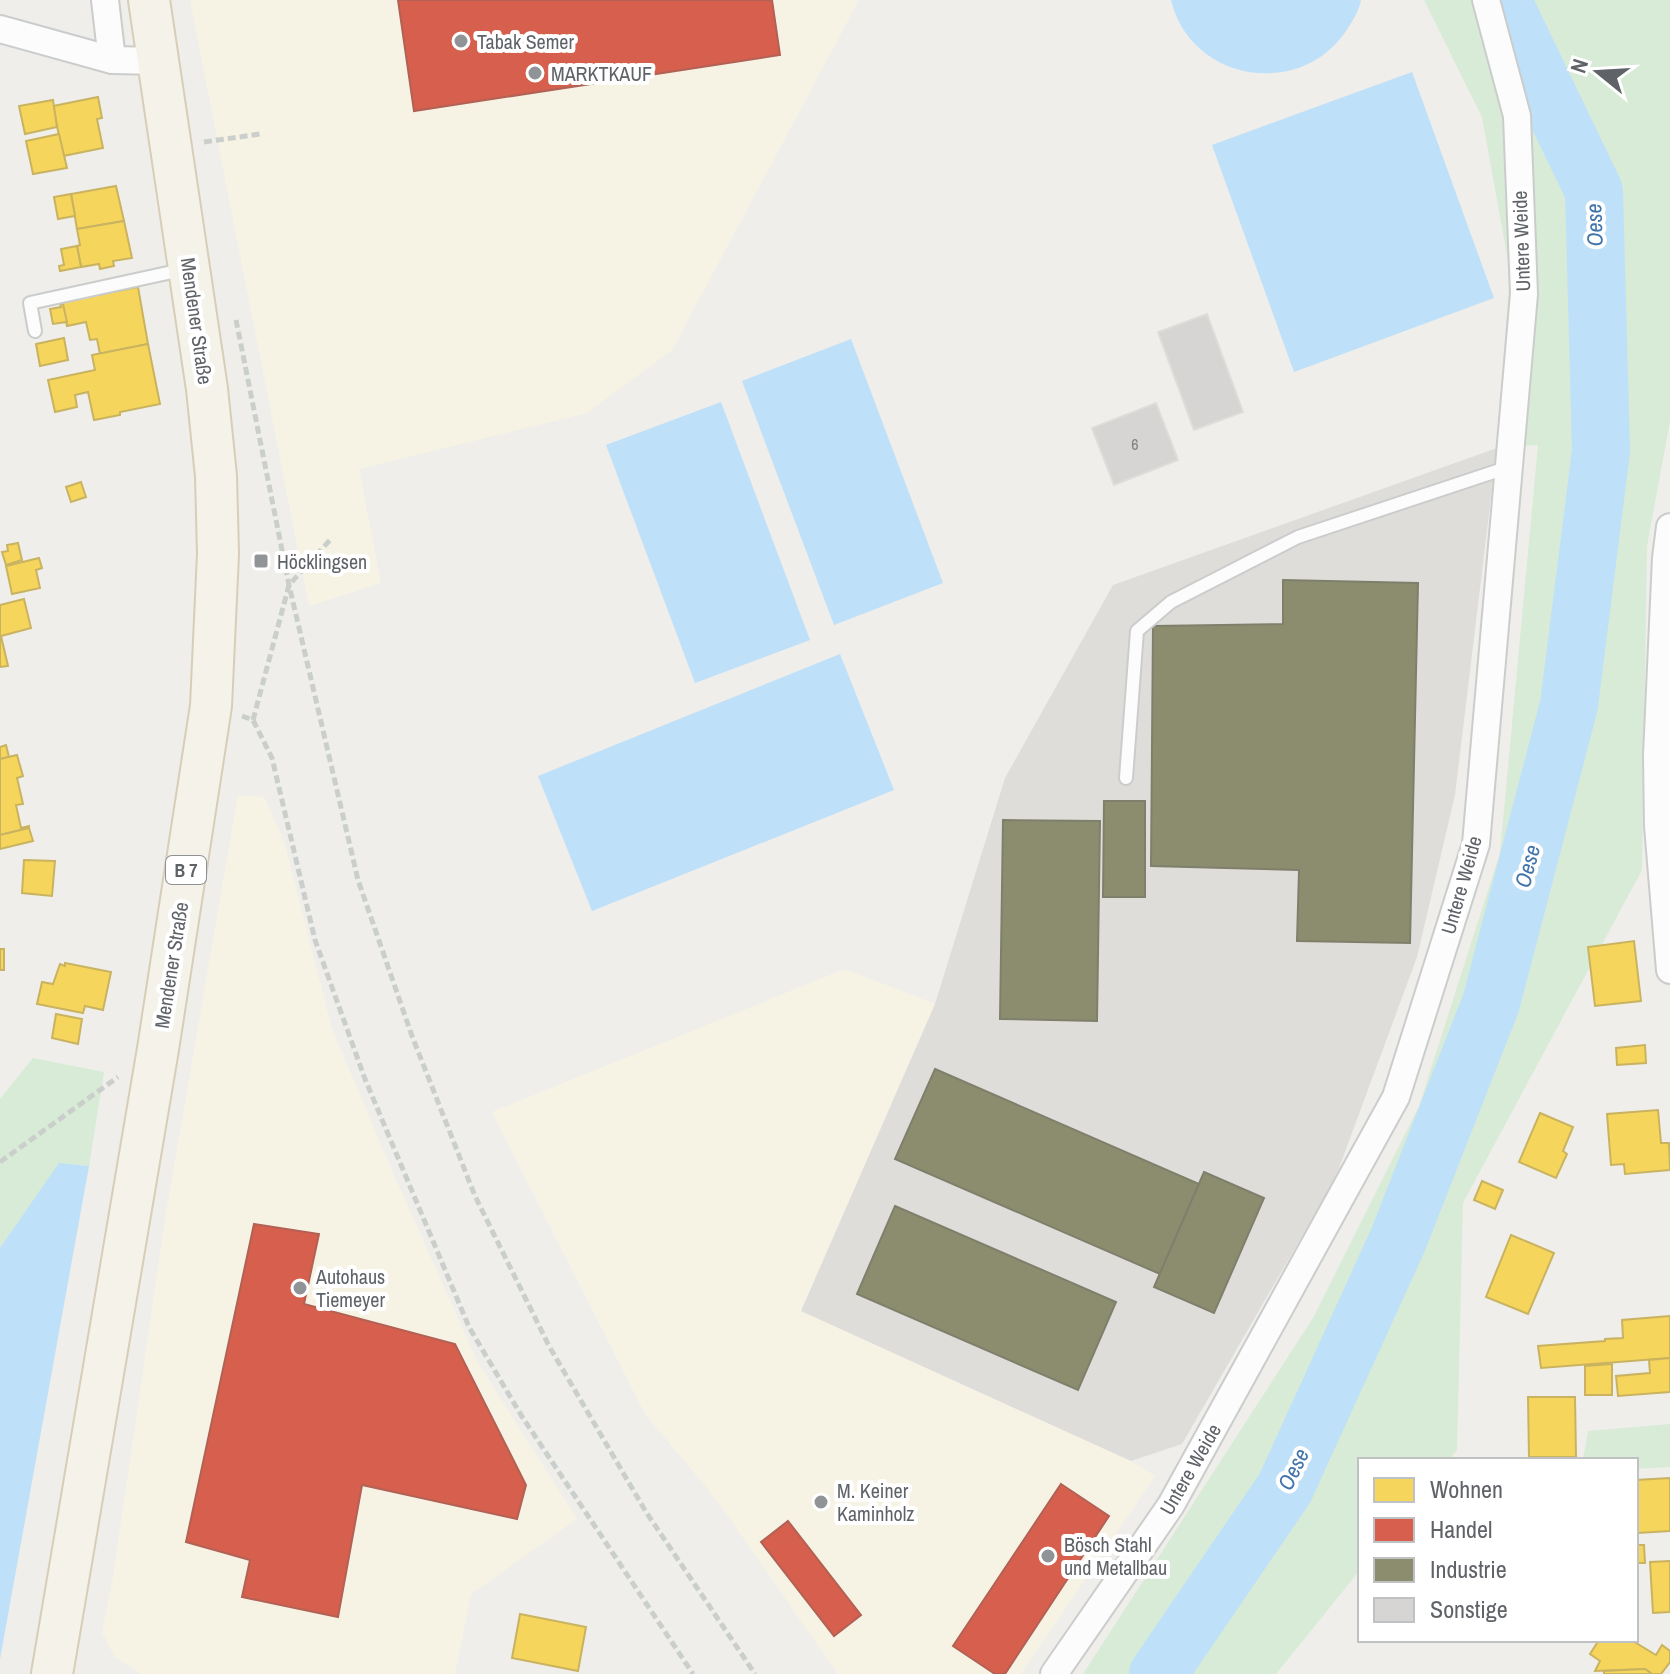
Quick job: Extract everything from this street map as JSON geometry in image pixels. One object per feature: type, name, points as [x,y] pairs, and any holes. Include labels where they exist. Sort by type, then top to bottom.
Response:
[{"type":"main road","name":"Mendener Straße","points":[[52,1674],[158,1049],[211,706],[218,554],[216,476],[207,389],[159,61],[147,0]]},
{"type":"street","points":[[105,0],[112,60]]},
{"type":"street","name":"Untere Weide","points":[[1054,1674],[1171,1505],[1396,1097],[1476,844],[1524,294],[1517,116],[1486,0]]},
{"type":"street","points":[[0,29],[112,60],[159,61]]},
{"type":"street","points":[[1670,527],[1657,755],[1658,826],[1670,970]]},
{"type":"lane","points":[[35,331],[30,303],[189,268]]},
{"type":"lane","points":[[1126,778],[1137,631],[1171,602],[1298,537],[1509,467]]},
{"type":"path","points":[[205,156],[203,142],[260,134]]},
{"type":"path","points":[[234,308],[289,585],[358,880],[412,1036],[475,1196],[549,1346],[638,1500],[755,1674]]},
{"type":"path","points":[[330,540],[289,585],[253,720],[272,758],[315,940],[365,1079],[469,1327],[521,1415],[693,1674]]},
{"type":"path","points":[[211,706],[253,720]]},
{"type":"path","points":[[0,1162],[158,1049]]},
{"type":"shaded area","points":[[190,0],[859,0],[672,350],[587,413],[359,469],[381,583],[309,606]]},
{"type":"shaded area","points":[[1497,448],[1455,795],[1417,957],[1335,1179],[1182,1444],[1131,1461],[801,1311],[935,1004],[1005,778],[1113,585]]},
{"type":"shaded area","name":"Autohaus Tiemeyer","points":[[238,795],[264,797],[284,841],[332,1029],[478,1363],[577,1519],[471,1594],[455,1674],[141,1674],[115,1657],[102,1632],[113,1577],[166,1213]]},
{"type":"shaded area","points":[[845,969],[935,1004],[801,1311],[1131,1461],[1155,1476],[1021,1674],[838,1674],[716,1499],[645,1414],[492,1112]]},
{"type":"green space","points":[[1424,0],[1670,0],[1670,421],[1647,546],[1642,870],[1463,1203],[1457,1450],[1451,1458],[1358,1458],[1358,1572],[1276,1674],[1083,1674],[1313,1318],[1419,1106],[1500,853],[1538,445],[1497,448],[1510,272],[1482,117]]},
{"type":"green space","points":[[33,1058],[104,1072],[89,1166],[59,1164],[0,1248],[0,1099]]},
{"type":"green space","points":[[1670,1424],[1670,1467],[1638,1469],[1638,1458],[1583,1458],[1588,1431]]},
{"type":"water","points":[[1171,0],[1361,0],[1348,28],[1328,51],[1304,66],[1277,73],[1250,72],[1224,64],[1201,50],[1183,28]]},
{"type":"water","points":[[1412,72],[1494,298],[1294,372],[1212,145]]},
{"type":"water","points":[[851,339],[943,583],[834,625],[742,381]]},
{"type":"water","points":[[721,402],[810,640],[695,683],[606,445]]},
{"type":"water","points":[[840,654],[894,790],[592,911],[538,776]]},
{"type":"water","points":[[59,1163],[89,1166],[0,1659],[0,1248]]},
{"type":"building: Wohnen","points":[[98,97],[102,118],[97,119],[103,148],[63,156],[53,106]]},
{"type":"building: Wohnen","points":[[53,100],[57,127],[25,134],[19,106]]},
{"type":"building: Wohnen","points":[[59,134],[67,168],[33,174],[26,141]]},
{"type":"building: Wohnen","points":[[116,186],[124,221],[77,229],[71,194]]},
{"type":"building: Wohnen","points":[[71,194],[75,216],[58,219],[54,197]]},
{"type":"building: Wohnen","points":[[124,221],[132,258],[113,261],[114,266],[100,269],[99,264],[81,267],[77,229]]},
{"type":"building: Wohnen","points":[[77,246],[81,267],[60,271],[59,266],[64,265],[61,249]]},
{"type":"building: Wohnen","points":[[138,287],[148,344],[100,354],[97,339],[90,340],[86,322],[67,326],[62,302]]},
{"type":"building: Wohnen","points":[[60,304],[63,304],[67,322],[53,324],[50,309],[61,307]]},
{"type":"building: Wohnen","points":[[64,338],[68,360],[40,366],[36,344]]},
{"type":"building: Wohnen","points":[[148,344],[160,404],[94,420],[88,392],[75,395],[77,407],[55,412],[48,380],[95,370],[92,355]]},
{"type":"building: Wohnen","points":[[81,482],[86,497],[71,502],[66,487]]},
{"type":"building: Wohnen","points":[[18,543],[22,560],[6,565],[2,552],[8,551],[7,545]]},
{"type":"building: Wohnen","points":[[39,558],[42,568],[36,570],[40,588],[12,594],[6,566]]},
{"type":"building: Wohnen","points":[[24,599],[31,628],[1,636],[8,666],[0,667],[0,605]]},
{"type":"building: Wohnen","points":[[6,745],[9,757],[0,759],[0,747]]},
{"type":"building: Wohnen","points":[[17,755],[23,776],[17,778],[23,804],[16,805],[21,828],[29,828],[0,835],[0,759]]},
{"type":"building: Wohnen","points":[[29,828],[33,841],[0,849],[0,835]]},
{"type":"building: Wohnen","points":[[24,860],[55,861],[52,896],[22,893]]},
{"type":"building: Wohnen","points":[[1634,941],[1641,1001],[1595,1006],[1588,947]]},
{"type":"building: Wohnen","points":[[0,949],[4,949],[4,970],[0,970]]},
{"type":"building: Wohnen","points":[[65,963],[111,972],[103,1010],[85,1006],[83,1013],[37,1004],[42,982],[53,984],[60,964],[65,966]]},
{"type":"building: Wohnen","points":[[56,1014],[82,1019],[78,1044],[52,1038]]},
{"type":"building: Wohnen","points":[[1645,1045],[1646,1063],[1617,1065],[1616,1048]]},
{"type":"building: Wohnen","points":[[1658,1110],[1661,1143],[1669,1143],[1670,1170],[1625,1174],[1624,1164],[1611,1165],[1607,1114]]},
{"type":"building: Wohnen","points":[[1540,1113],[1573,1127],[1563,1151],[1567,1154],[1556,1178],[1519,1162]]},
{"type":"building: Wohnen","points":[[1482,1181],[1503,1190],[1495,1209],[1474,1200]]},
{"type":"building: Wohnen","points":[[1511,1235],[1554,1253],[1528,1314],[1486,1297]]},
{"type":"building: Wohnen","points":[[1670,1316],[1670,1358],[1541,1368],[1538,1346],[1623,1338],[1622,1320]]},
{"type":"building: Wohnen","points":[[1670,1358],[1670,1392],[1618,1396],[1616,1376],[1650,1373],[1649,1360]]},
{"type":"building: Wohnen","points":[[1612,1364],[1612,1395],[1585,1395],[1585,1366]]},
{"type":"building: Wohnen","points":[[1528,1397],[1575,1397],[1576,1457],[1529,1457]]},
{"type":"building: Wohnen","points":[[1670,1478],[1670,1531],[1638,1533],[1638,1480]]},
{"type":"building: Wohnen","points":[[1638,1545],[1644,1545],[1645,1563],[1638,1563]]},
{"type":"building: Wohnen","points":[[1670,1561],[1670,1612],[1653,1613],[1650,1562]]},
{"type":"building: Wohnen","points":[[520,1614],[586,1627],[578,1671],[512,1658]]},
{"type":"building: Wohnen","points":[[1598,1642],[1634,1642],[1656,1655],[1662,1645],[1670,1651],[1670,1662],[1661,1674],[1652,1674],[1645,1669],[1595,1671],[1600,1661],[1590,1654]]},
{"type":"building: Wohnen","points":[[1645,1669],[1652,1674],[1604,1674],[1604,1671]]},
{"type":"building: Handel","name":"MARKTKAUF","points":[[398,0],[772,0],[780,55],[414,111]]},
{"type":"building: Handel","points":[[254,1224],[319,1234],[304,1304],[455,1344],[526,1485],[517,1519],[362,1485],[338,1617],[242,1597],[250,1560],[186,1542]]},
{"type":"building: Handel","name":"Bösch Stahl und Metallbau","points":[[1061,1484],[1109,1516],[1005,1674],[995,1674],[953,1646]]},
{"type":"building: Handel","points":[[788,1521],[861,1615],[834,1636],[761,1542]]},
{"type":"building: Industrie","points":[[1283,580],[1418,583],[1410,943],[1297,941],[1299,870],[1151,866],[1153,626],[1283,624]]},
{"type":"building: Industrie","points":[[1104,801],[1145,801],[1145,897],[1103,897]]},
{"type":"building: Industrie","points":[[1003,820],[1100,821],[1097,1021],[1000,1019]]},
{"type":"building: Industrie","points":[[935,1069],[1199,1184],[1160,1274],[895,1159]]},
{"type":"building: Industrie","points":[[1204,1172],[1264,1198],[1214,1313],[1154,1287]]},
{"type":"building: Industrie","points":[[895,1206],[1116,1302],[1078,1390],[857,1294]]},
{"type":"building: Sonstige","points":[[1207,314],[1243,412],[1194,430],[1158,332]]},
{"type":"building: Sonstige","points":[[1156,403],[1178,460],[1114,485],[1092,428]]},
{"type":"waterway","name":"Oese","points":[[1158,1674],[1285,1488],[1398,1240],[1491,1003],[1569,705],[1601,451],[1594,191],[1502,0]]},
{"type":"place","name":"Tabak Semer","points":[[461,41]]},
{"type":"place","name":"MARKTKAUF","points":[[535,73]]},
{"type":"place","name":"Höcklingsen","points":[[261,561]]},
{"type":"place","name":"Autohaus Tiemeyer","points":[[300,1288]]},
{"type":"place","name":"M. Keiner Kaminholz","points":[[821,1502]]},
{"type":"place","name":"Bösch Stahl und Metallbau","points":[[1048,1556]]}]
